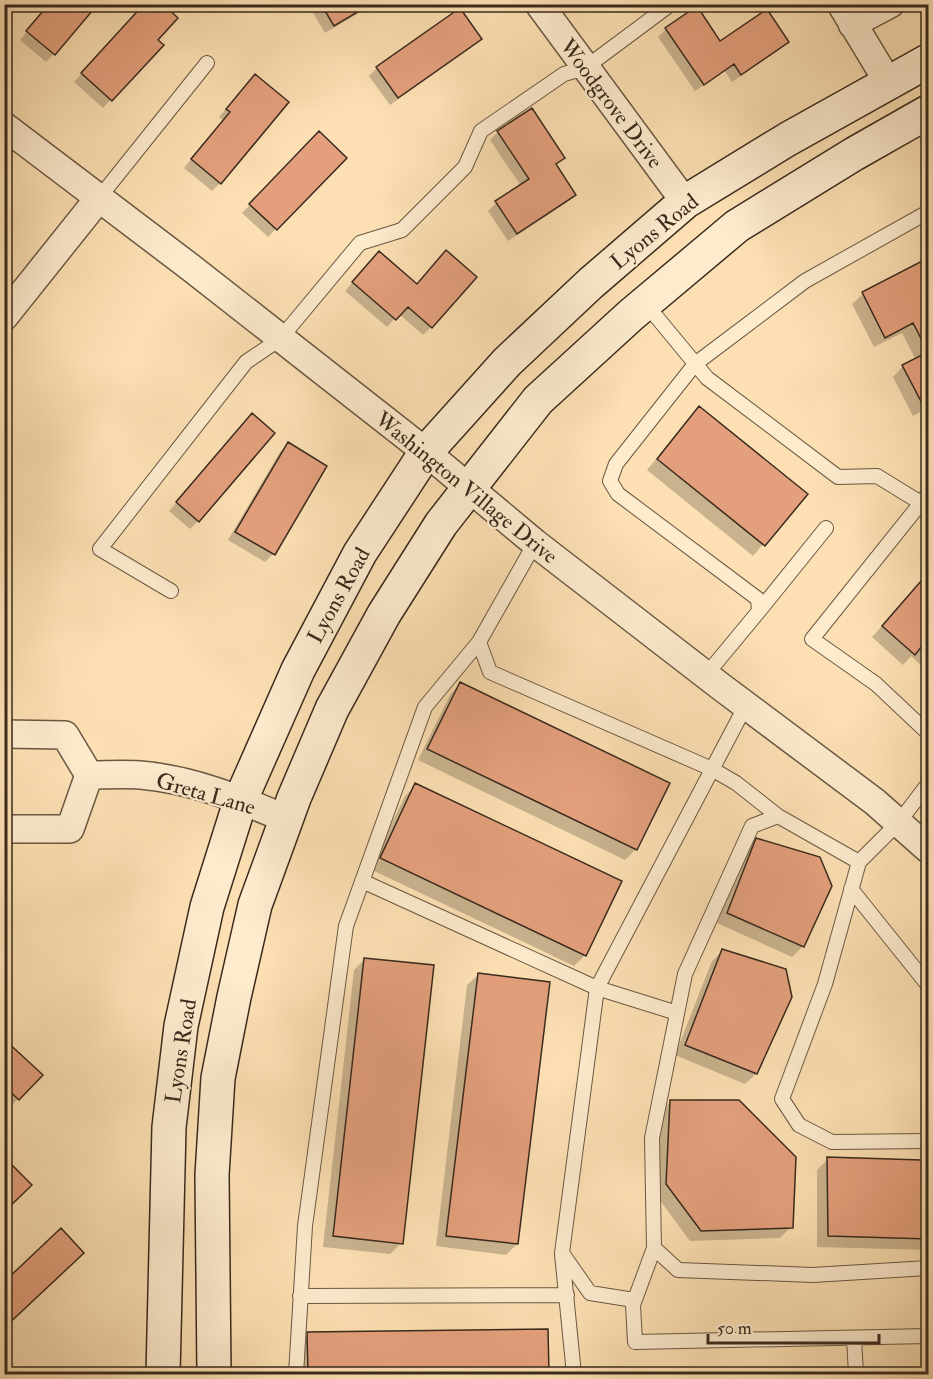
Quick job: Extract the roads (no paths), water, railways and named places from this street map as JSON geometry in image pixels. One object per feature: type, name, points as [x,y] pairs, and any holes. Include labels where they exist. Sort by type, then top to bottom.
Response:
[{"type":"main road","name":"Lyons Road","points":[[163,1374],[169,1127],[181,1026],[207,907],[241,799],[298,670],[360,553],[426,452],[507,362],[591,283],[685,202],[788,139],[928,61]]},
{"type":"main road","name":"Lyons Road","points":[[214,1374],[212,1175],[218,1078],[255,905],[286,819],[332,709],[384,614],[434,534],[538,400],[645,303],[737,226],[854,154],[928,112]]},
{"type":"street","name":"Woodgrove Drive","points":[[539,4],[685,202]]},
{"type":"street","points":[[888,82],[846,14],[890,4]]},
{"type":"street","name":"Washington Village Drive","points":[[4,126],[426,452],[535,543],[875,802],[928,849]]},
{"type":"street","points":[[4,317],[99,198]]},
{"type":"street","points":[[4,734],[65,735],[89,776],[70,829],[4,829]]},
{"type":"street","name":"Greta Lane","points":[[89,776],[140,775],[182,782],[241,799],[286,819]]},
{"type":"lane","points":[[171,591],[100,549],[246,362],[280,339],[360,243],[402,230],[465,167],[481,131],[564,74],[585,68],[670,4]]},
{"type":"lane","points":[[99,198],[207,63]]},
{"type":"lane","points":[[759,611],[759,599],[618,494],[610,481],[615,464],[695,364],[805,281],[928,212]]},
{"type":"lane","points":[[645,303],[707,378],[838,477],[877,476],[925,498],[812,639],[876,684],[928,733]]},
{"type":"lane","points":[[706,675],[826,528]]},
{"type":"lane","points":[[296,1374],[305,1226],[346,926],[425,707],[479,642],[535,543]]},
{"type":"lane","points":[[479,642],[490,672],[712,769],[736,783],[778,816],[859,862]]},
{"type":"lane","points":[[574,1374],[562,1254],[597,987],[746,705]]},
{"type":"lane","points":[[928,784],[899,822],[859,862],[825,984],[782,1099],[798,1125],[832,1142],[928,1141]]},
{"type":"lane","points":[[778,816],[752,826],[685,974],[652,1138],[654,1248],[634,1300],[635,1342],[928,1336]]},
{"type":"lane","points":[[362,881],[597,987],[677,1013]]},
{"type":"lane","points":[[851,889],[928,985]]},
{"type":"lane","points":[[654,1248],[678,1270],[813,1275],[928,1268]]},
{"type":"lane","points":[[562,1254],[590,1293],[634,1300]]},
{"type":"lane","points":[[300,1296],[567,1295]]},
{"type":"lane","points":[[854,1338],[856,1374]]}]
